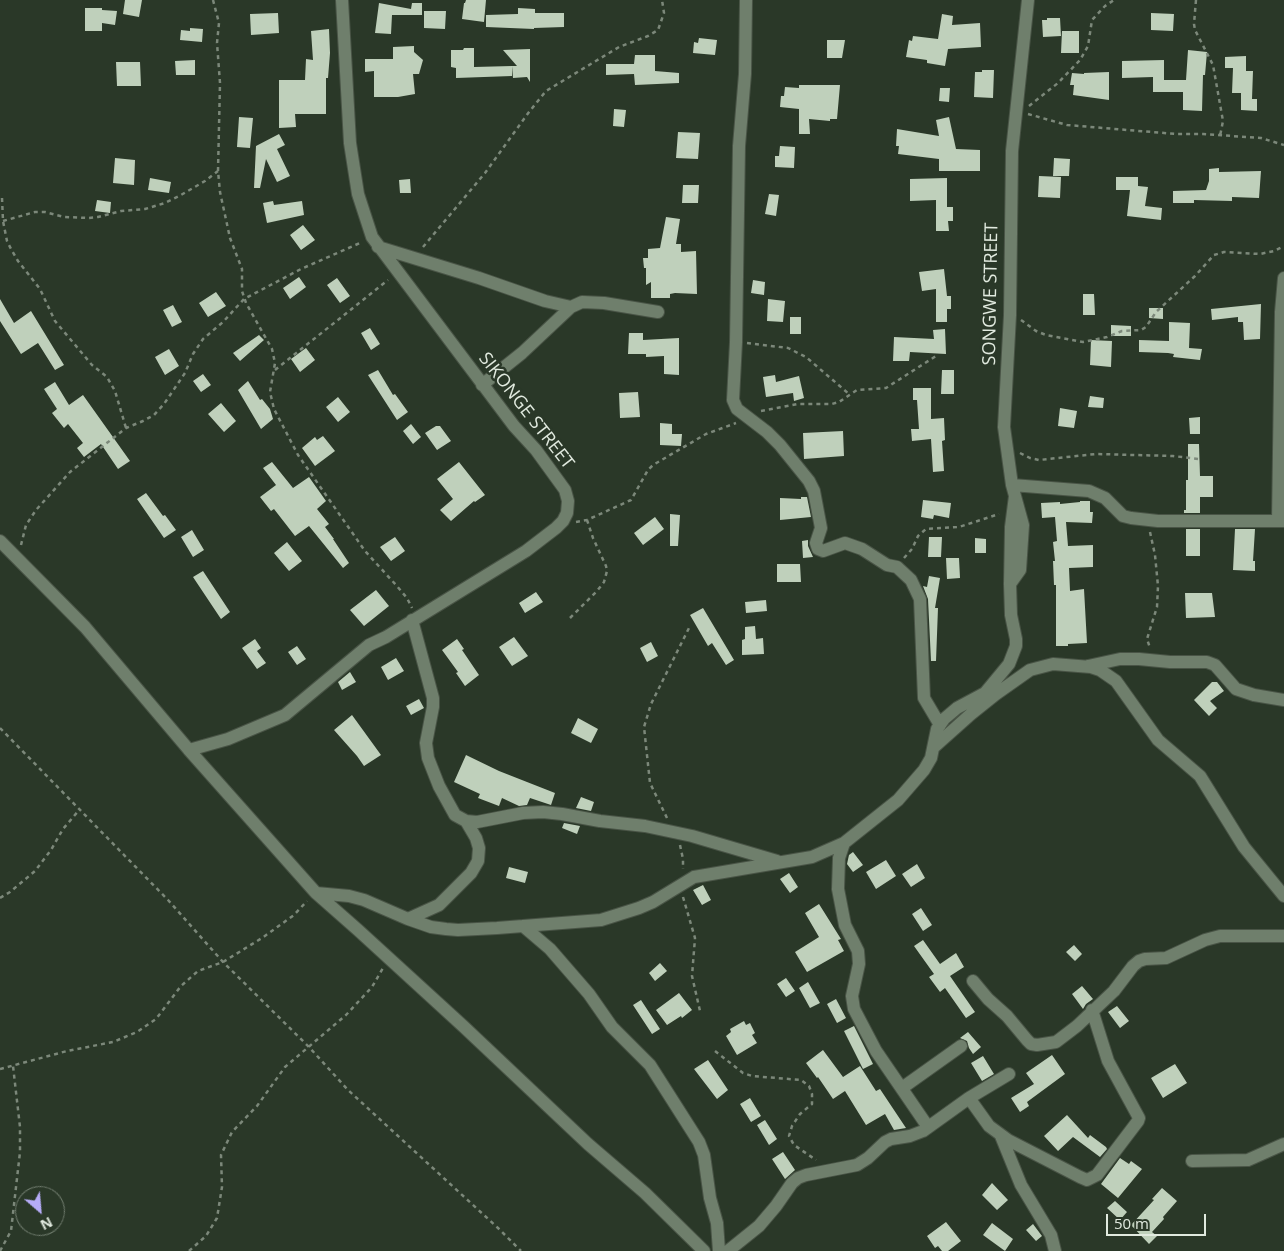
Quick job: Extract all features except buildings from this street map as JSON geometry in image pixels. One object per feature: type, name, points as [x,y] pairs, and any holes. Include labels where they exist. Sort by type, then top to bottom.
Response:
[{"type":"street","name":"SIKONGE STREET","points":[[189,750],[228,739],[285,715],[369,645],[526,551],[564,521],[567,513],[568,501],[565,490],[536,450],[514,426],[482,385],[375,242],[358,194],[350,143],[342,0]]},
{"type":"street","points":[[746,0],[745,74],[739,146],[736,342],[732,400],[737,409],[774,438],[809,480],[814,491],[821,528],[816,543],[818,549],[823,551],[845,543],[862,549],[887,565],[897,567],[911,580],[920,599],[923,693],[926,703],[940,725]]},
{"type":"street","name":"SONGWE STREET","points":[[1010,584],[1020,570],[1023,536],[1022,516],[1014,490],[1004,427],[1010,312],[1012,151],[1018,114],[1028,0]]},
{"type":"street","points":[[375,242],[415,258],[570,307]]},
{"type":"street","points":[[316,893],[339,894],[364,900],[431,927],[458,930],[608,918],[653,902],[682,883],[703,874],[812,856],[844,843],[898,800],[924,770],[931,758],[937,729],[944,720],[957,708],[985,693],[1009,664],[1014,652],[1016,638],[1011,615],[1010,584],[1014,490],[1089,491],[1105,498],[1123,516],[1144,520],[1281,521],[1281,322],[1284,278]]},
{"type":"street","points":[[482,385],[522,353],[570,307],[582,302],[604,302],[658,312]]},
{"type":"street","points":[[0,541],[85,628],[189,750],[316,893],[389,958],[588,1144],[646,1193],[704,1251]]},
{"type":"street","points":[[414,619],[433,698],[426,743],[428,758],[448,805],[455,815],[466,821],[478,822],[523,813],[543,812],[645,826],[674,834],[697,837],[781,862]]},
{"type":"street","points":[[1085,667],[1120,659],[1207,662],[1215,665],[1236,689],[1284,700]]},
{"type":"street","points":[[934,747],[971,714],[1030,670],[1053,664],[1100,670],[1116,681],[1158,740],[1200,776],[1244,847],[1284,896]]},
{"type":"street","points":[[408,919],[439,905],[471,873],[478,861],[478,848],[476,838],[466,821]]},
{"type":"street","points":[[844,843],[839,858],[838,889],[845,925],[858,952],[858,964],[852,996],[854,1009],[876,1050],[928,1128]]},
{"type":"street","points":[[523,926],[550,949],[589,994],[612,1027],[650,1065],[699,1142],[704,1155],[719,1251]]},
{"type":"street","points":[[973,982],[1032,1044],[1037,1045],[1056,1042],[1077,1026],[1114,991],[1139,961],[1166,958],[1205,940],[1220,936],[1284,936]]},
{"type":"street","points":[[970,1098],[989,1126],[1001,1136],[1087,1180],[1097,1176],[1138,1121],[1138,1115],[1108,1061],[1092,1010]]},
{"type":"street","points":[[902,1088],[961,1046]]},
{"type":"street","points":[[728,1251],[759,1226],[792,1183],[798,1178],[857,1165],[890,1139],[916,1134],[928,1128],[970,1098],[1009,1074]]},
{"type":"street","points":[[1001,1136],[1022,1185],[1051,1235],[1054,1250]]},
{"type":"street","points":[[1192,1161],[1248,1160],[1284,1144]]},
{"type":"path","points":[[214,0],[218,23],[217,43],[220,83],[218,171],[220,192],[230,238],[242,269],[244,299],[272,349],[275,363],[270,396],[274,409],[298,455],[365,551],[407,598],[414,619]]},
{"type":"path","points":[[415,258],[485,173],[546,91],[619,47],[648,36],[658,30],[664,13],[662,0]]},
{"type":"path","points":[[1018,114],[1058,82],[1080,60],[1088,46],[1092,20],[1105,6],[1114,0]]},
{"type":"path","points":[[1196,0],[1195,30],[1213,65],[1222,121],[1220,136]]},
{"type":"path","points":[[1018,114],[1030,114],[1067,125],[1261,138],[1284,146]]},
{"type":"path","points":[[3,221],[35,212],[45,212],[64,217],[89,218],[122,211],[145,209],[181,195],[218,171]]},
{"type":"path","points":[[2,198],[3,221],[7,241],[18,262],[40,289],[55,321],[92,365],[107,377],[115,391],[126,428]]},
{"type":"path","points":[[17,559],[26,525],[36,510],[70,472],[126,428],[154,415],[185,374],[203,339],[244,299],[301,269],[375,242]]},
{"type":"path","points":[[1010,312],[1036,331],[1066,340],[1092,342],[1122,331],[1141,330],[1146,327],[1156,312],[1214,256],[1224,252],[1260,254],[1274,251],[1284,246]]},
{"type":"path","points":[[274,370],[397,272]]},
{"type":"path","points":[[736,342],[788,348],[806,357],[849,394]]},
{"type":"path","points":[[556,528],[587,520],[631,500],[652,465],[706,434],[746,415],[809,403],[832,404],[863,388],[886,388],[936,356]]},
{"type":"path","points":[[1007,446],[1030,458],[1039,460],[1096,454],[1173,456],[1198,459]]},
{"type":"path","points":[[897,567],[912,549],[918,536],[926,529],[959,527],[1012,509]]},
{"type":"path","points":[[570,618],[597,592],[604,582],[606,571],[606,566],[587,520]]},
{"type":"path","points":[[1144,520],[1153,540],[1158,586],[1157,607],[1147,639],[1157,661]]},
{"type":"path","points":[[689,628],[651,704],[644,728],[650,783],[674,834],[683,859],[682,883],[684,904],[695,938],[692,976],[700,1011]]},
{"type":"path","points":[[0,728],[168,900],[223,962],[309,1047],[348,1090],[521,1251]]},
{"type":"path","points":[[0,898],[35,871],[51,850],[63,829],[80,809]]},
{"type":"path","points":[[0,1069],[67,1051],[114,1042],[137,1032],[156,1020],[181,986],[198,971],[223,962],[262,938],[294,915],[316,893]]},
{"type":"path","points":[[189,1251],[206,1236],[217,1218],[222,1187],[221,1155],[232,1132],[257,1106],[285,1066],[346,1015],[372,987],[389,958]]},
{"type":"path","points":[[715,1051],[743,1073],[752,1076],[801,1080],[809,1086],[813,1102],[811,1106],[800,1114],[792,1126],[789,1136],[794,1145],[835,1170]]},
{"type":"path","points":[[0,1251],[11,1231],[20,1152],[20,1127],[13,1066]]}]
